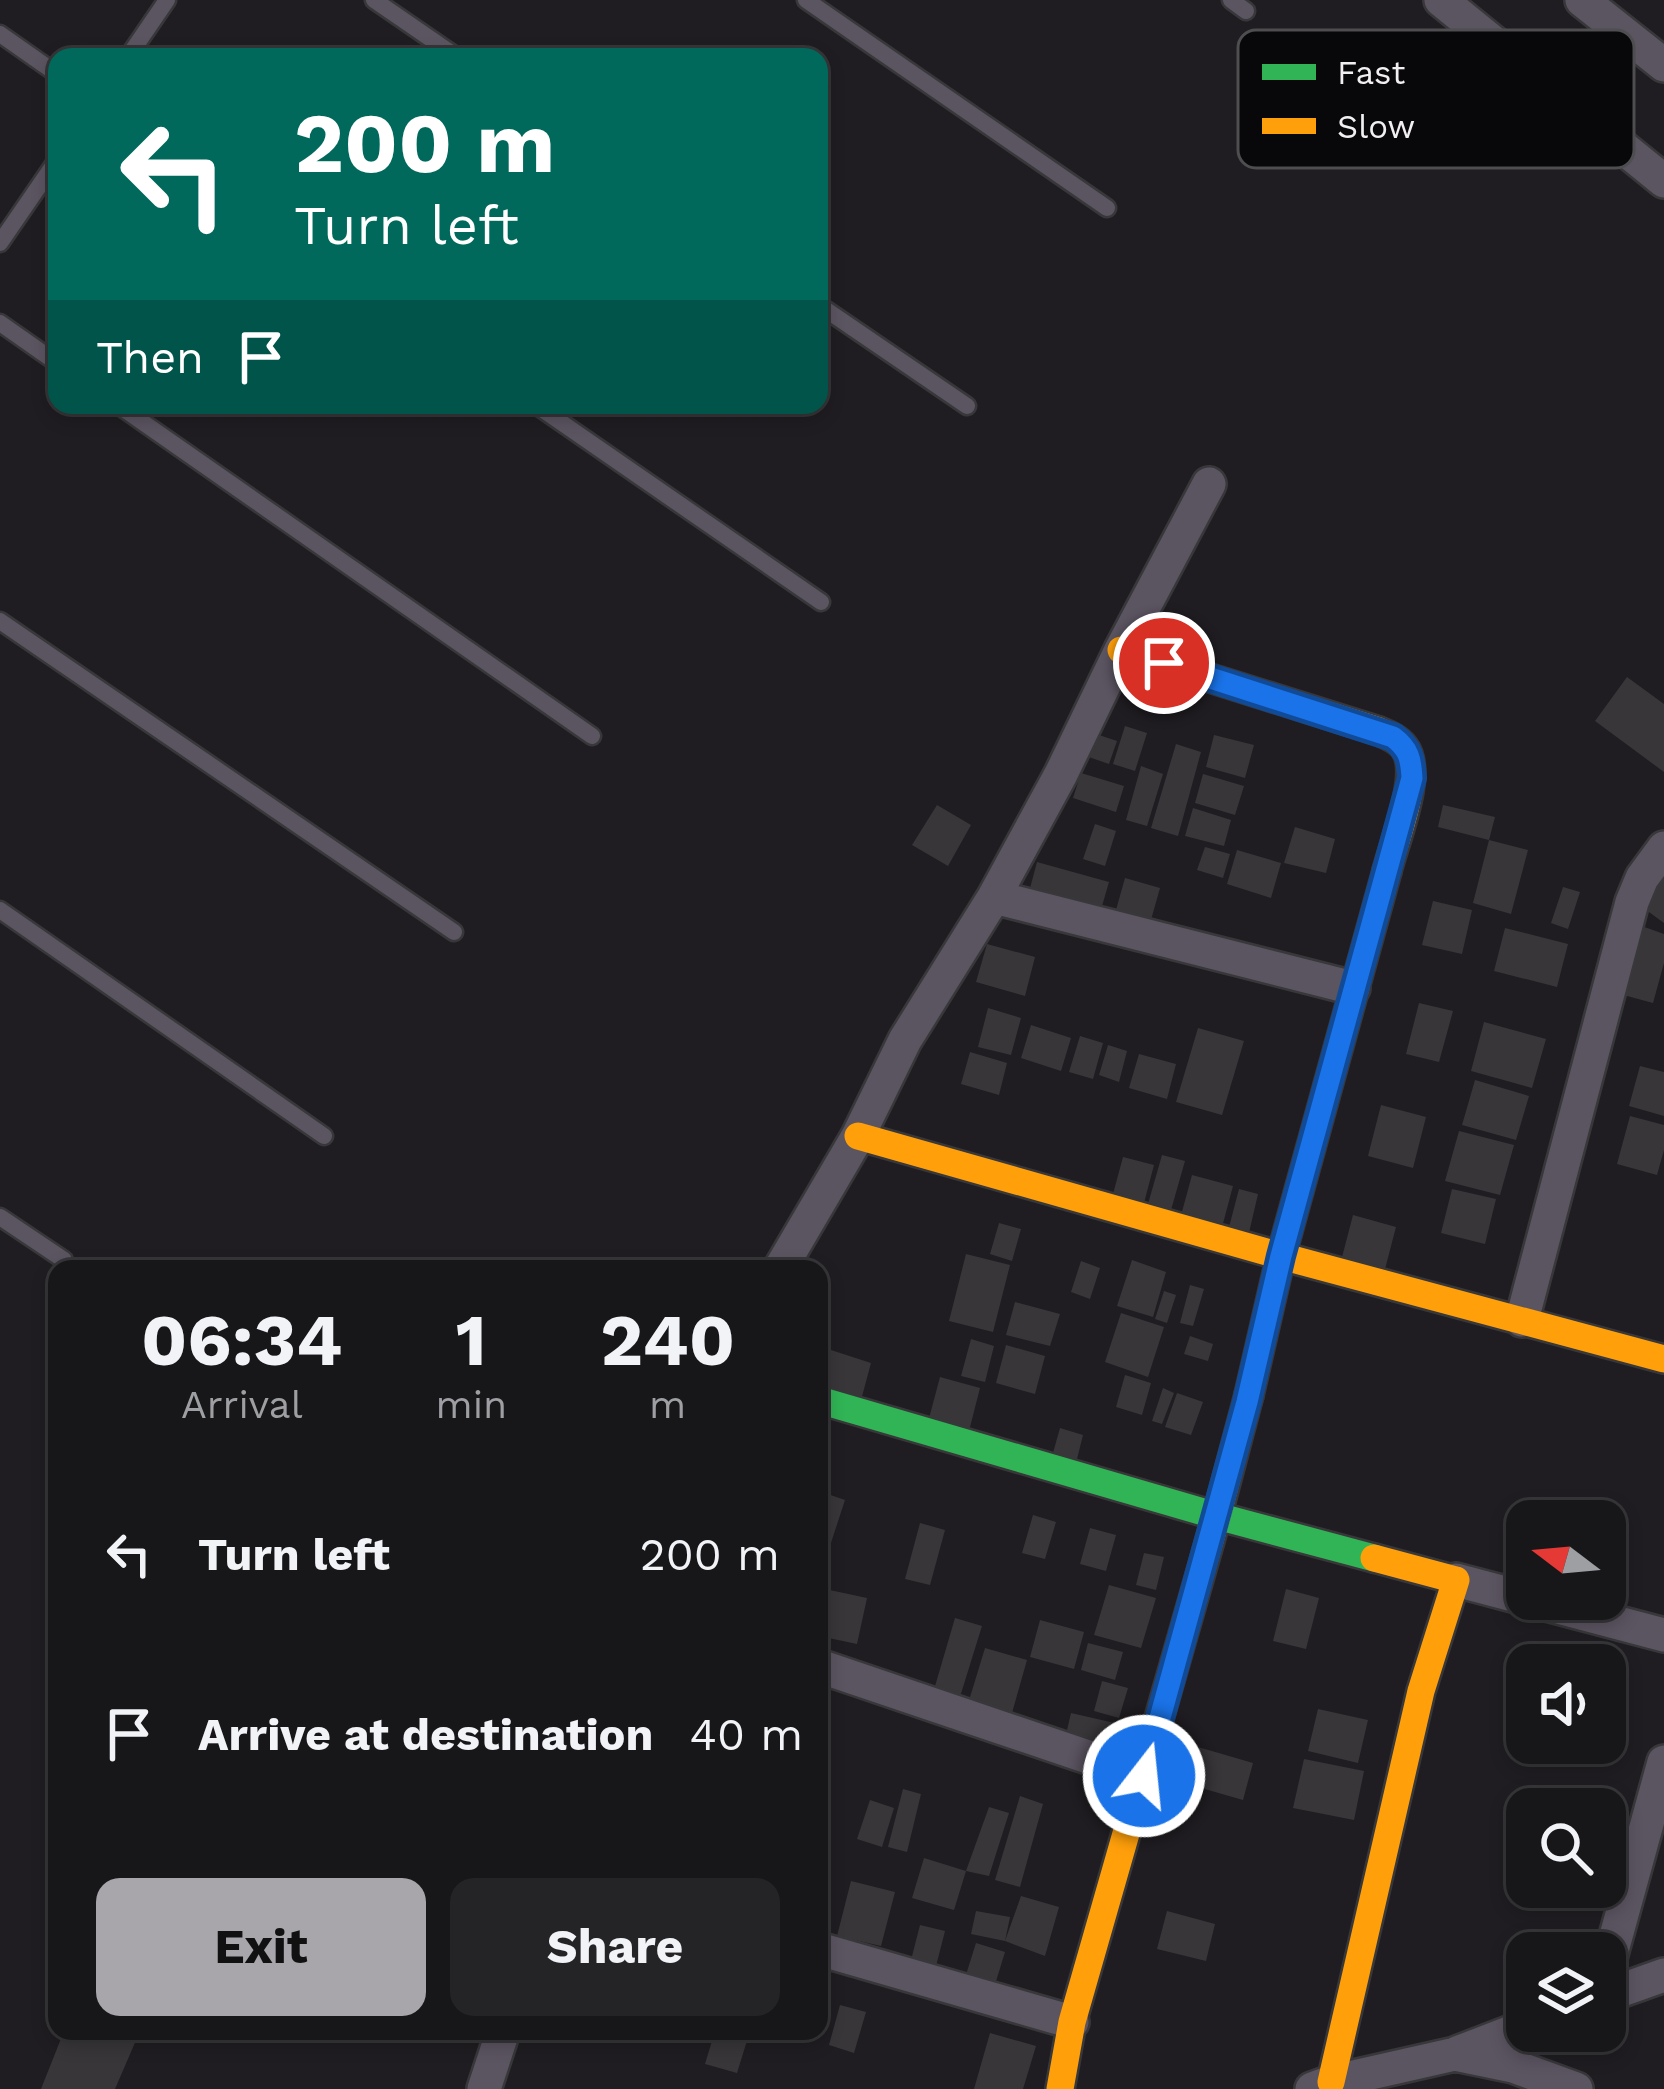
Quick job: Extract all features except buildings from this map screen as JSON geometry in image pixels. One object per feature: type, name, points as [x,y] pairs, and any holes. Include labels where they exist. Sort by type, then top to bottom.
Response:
[{"type":"street","points":[[1442,0],[1479,30]]},
{"type":"street","points":[[1582,0],[1620,30]]},
{"type":"street","points":[[1634,41],[1664,64]]},
{"type":"street","points":[[1634,157],[1664,182]]},
{"type":"street","points":[[785,1260],[858,1136],[905,1040],[994,897],[1209,484]]},
{"type":"street","points":[[1060,2089],[1072,2022],[1217,1516],[1281,1256],[1412,778],[1405,746],[1379,731],[1121,650]]},
{"type":"street","points":[[1522,1319],[1631,902],[1664,848]]},
{"type":"street","points":[[994,897],[1353,988]]},
{"type":"street","points":[[858,1136],[1664,1359]]},
{"type":"street","points":[[828,1403],[1217,1516],[1664,1636]]},
{"type":"street","points":[[1456,1580],[1421,1691],[1322,2085],[1455,2054],[1506,2034]]},
{"type":"street","points":[[828,1669],[1144,1776]]},
{"type":"street","points":[[1617,1932],[1664,1762]]},
{"type":"street","points":[[828,1952],[1072,2022]]},
{"type":"street","points":[[1626,1989],[1664,1975]]},
{"type":"street","points":[[484,2089],[500,2040]]},
{"type":"street","points":[[1455,2054],[1513,2066],[1576,2089]]},
{"type":"lane","points":[[134,48],[167,0]]},
{"type":"lane","points":[[374,0],[444,48]]},
{"type":"lane","points":[[806,0],[1107,208]]},
{"type":"lane","points":[[0,34],[48,68]]},
{"type":"lane","points":[[0,243],[48,173]]},
{"type":"lane","points":[[828,311],[967,406]]},
{"type":"lane","points":[[0,323],[48,357]]},
{"type":"lane","points":[[131,414],[592,736]]},
{"type":"lane","points":[[549,414],[821,602]]},
{"type":"lane","points":[[0,622],[454,932]]},
{"type":"lane","points":[[0,910],[324,1136]]},
{"type":"lane","points":[[0,1217],[64,1260]]},
{"type":"traffic: fast","points":[[1249,1395],[1281,1256],[1387,871]]},
{"type":"traffic: fast","points":[[828,1403],[1374,1558]]},
{"type":"traffic: slow","points":[[1121,650],[1379,731],[1399,742],[1411,773],[1387,871]]},
{"type":"traffic: slow","points":[[858,1136],[1664,1359]]},
{"type":"traffic: slow","points":[[1060,2089],[1072,2022],[1249,1395]]},
{"type":"traffic: slow","points":[[1331,2082],[1421,1691],[1456,1580],[1374,1558]]},
{"type":"route","points":[[1144,1776],[1412,778],[1405,746],[1393,737],[1164,663]]}]
